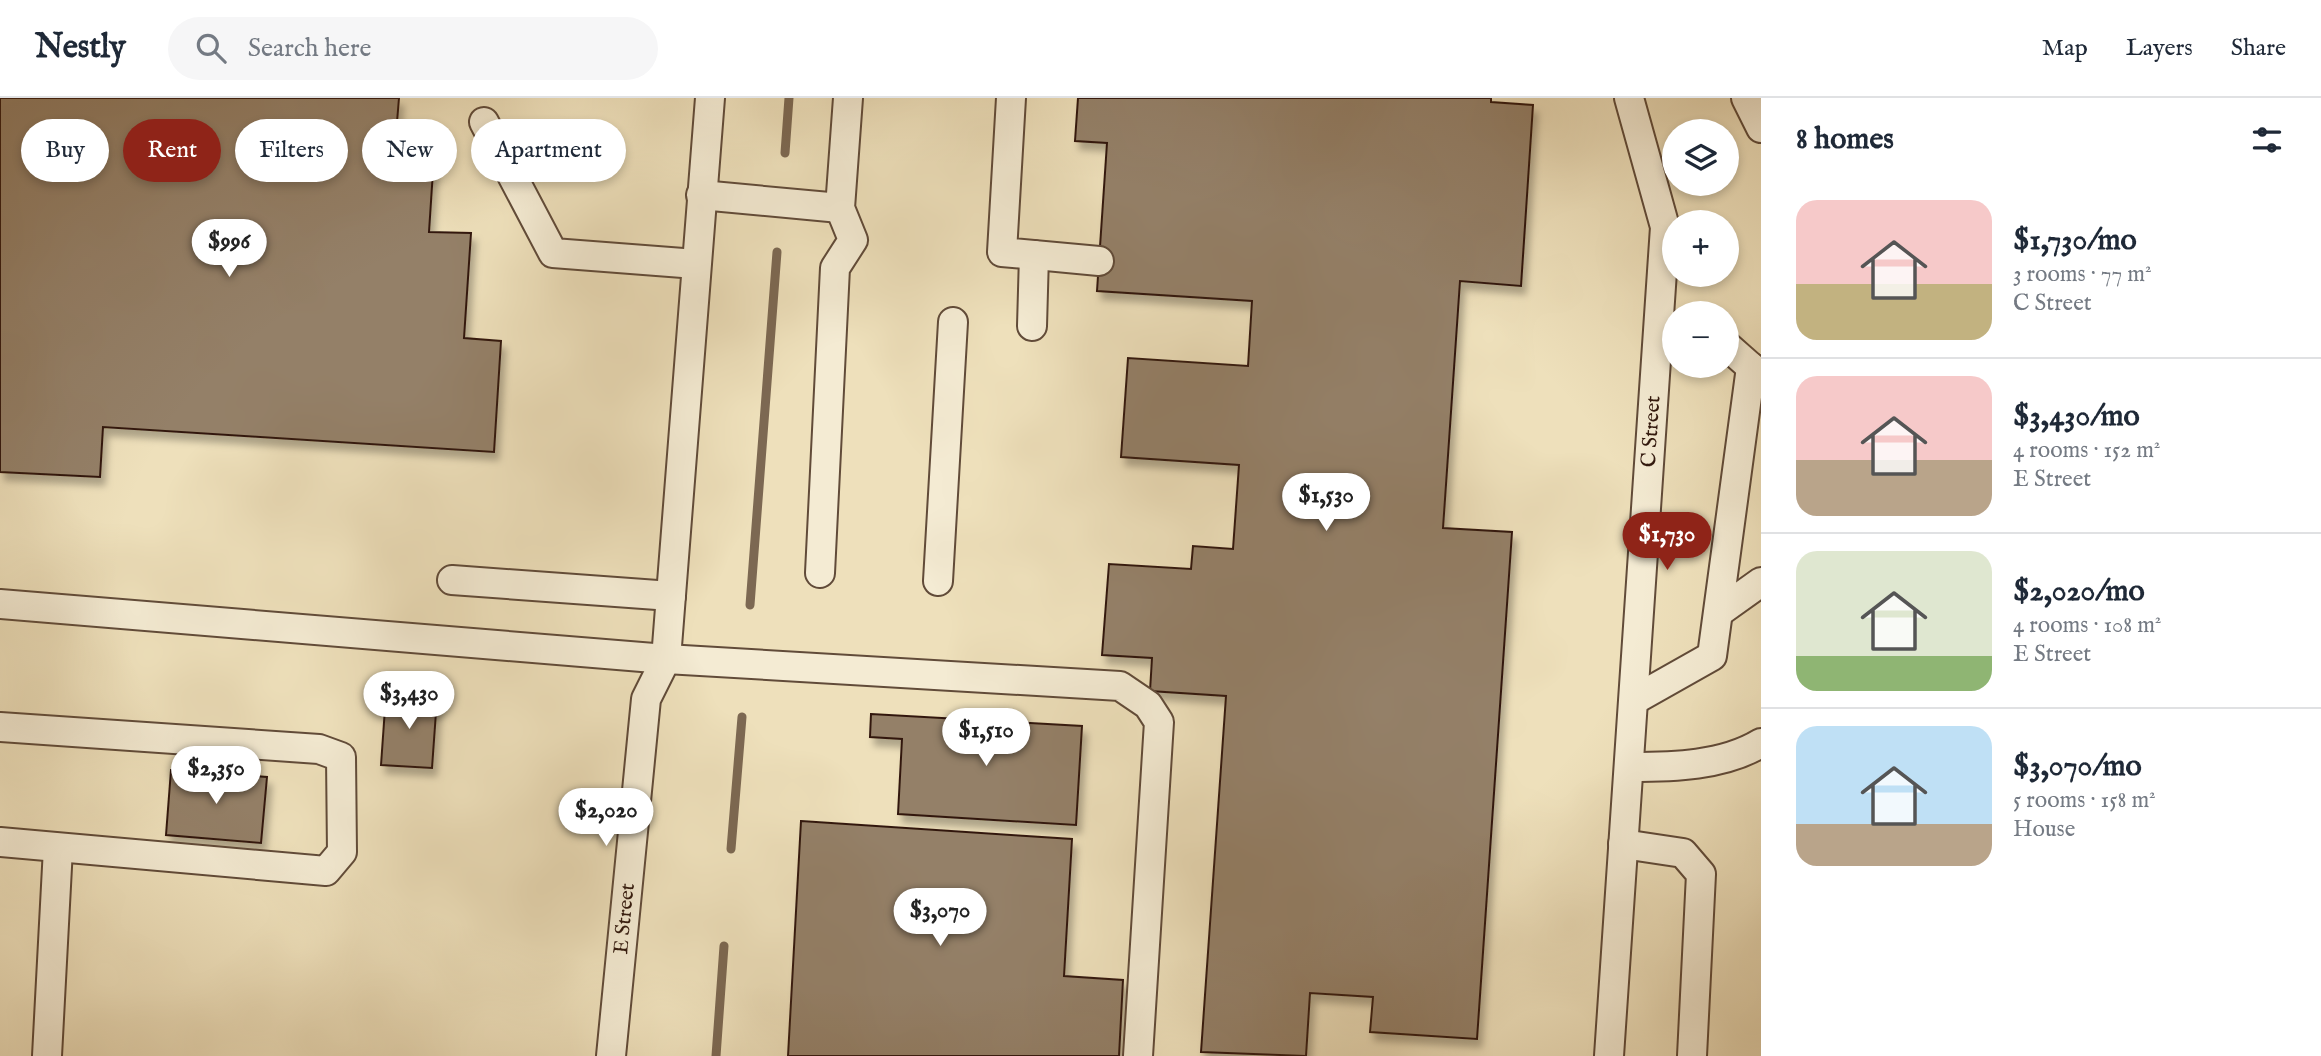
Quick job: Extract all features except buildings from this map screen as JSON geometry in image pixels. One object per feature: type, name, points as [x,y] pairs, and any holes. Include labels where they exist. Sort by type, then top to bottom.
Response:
[{"type":"street","points":[[666,659],[701,195],[696,144],[710,98]]},
{"type":"street","points":[[820,573],[835,268],[853,240],[840,208],[848,98]]},
{"type":"street","points":[[1011,98],[1002,252],[1099,261]]},
{"type":"street","name":"C Street","points":[[1629,98],[1665,227],[1667,301]]},
{"type":"street","points":[[1746,98],[1761,128]]},
{"type":"street","points":[[516,182],[553,253],[696,264]]},
{"type":"street","points":[[701,195],[840,208]]},
{"type":"street","points":[[1032,326],[1034,255]]},
{"type":"street","points":[[938,581],[953,322]]},
{"type":"street","points":[[1634,700],[1712,656],[1756,372],[1739,357]]},
{"type":"street","name":"C Street","points":[[1609,1056],[1634,700],[1662,369]]},
{"type":"street","points":[[453,580],[671,596]]},
{"type":"street","points":[[1719,612],[1761,582]]},
{"type":"street","points":[[0,604],[666,659],[1120,686],[1148,705],[1159,722],[1138,1056]]},
{"type":"street","name":"E Street","points":[[611,1056],[646,699],[666,659]]},
{"type":"street","points":[[0,727],[319,749],[341,757],[342,852],[326,871],[10,843]]},
{"type":"street","points":[[1630,767],[1668,767],[1713,760],[1761,743]]},
{"type":"street","points":[[1623,844],[1683,853],[1701,874],[1692,1056]]},
{"type":"street","points":[[47,1056],[58,848]]},
{"type":"waterway","points":[[785,153],[789,98]]},
{"type":"waterway","points":[[750,605],[777,252]]},
{"type":"waterway","points":[[731,849],[742,717]]},
{"type":"waterway","points":[[716,1056],[724,946]]}]
